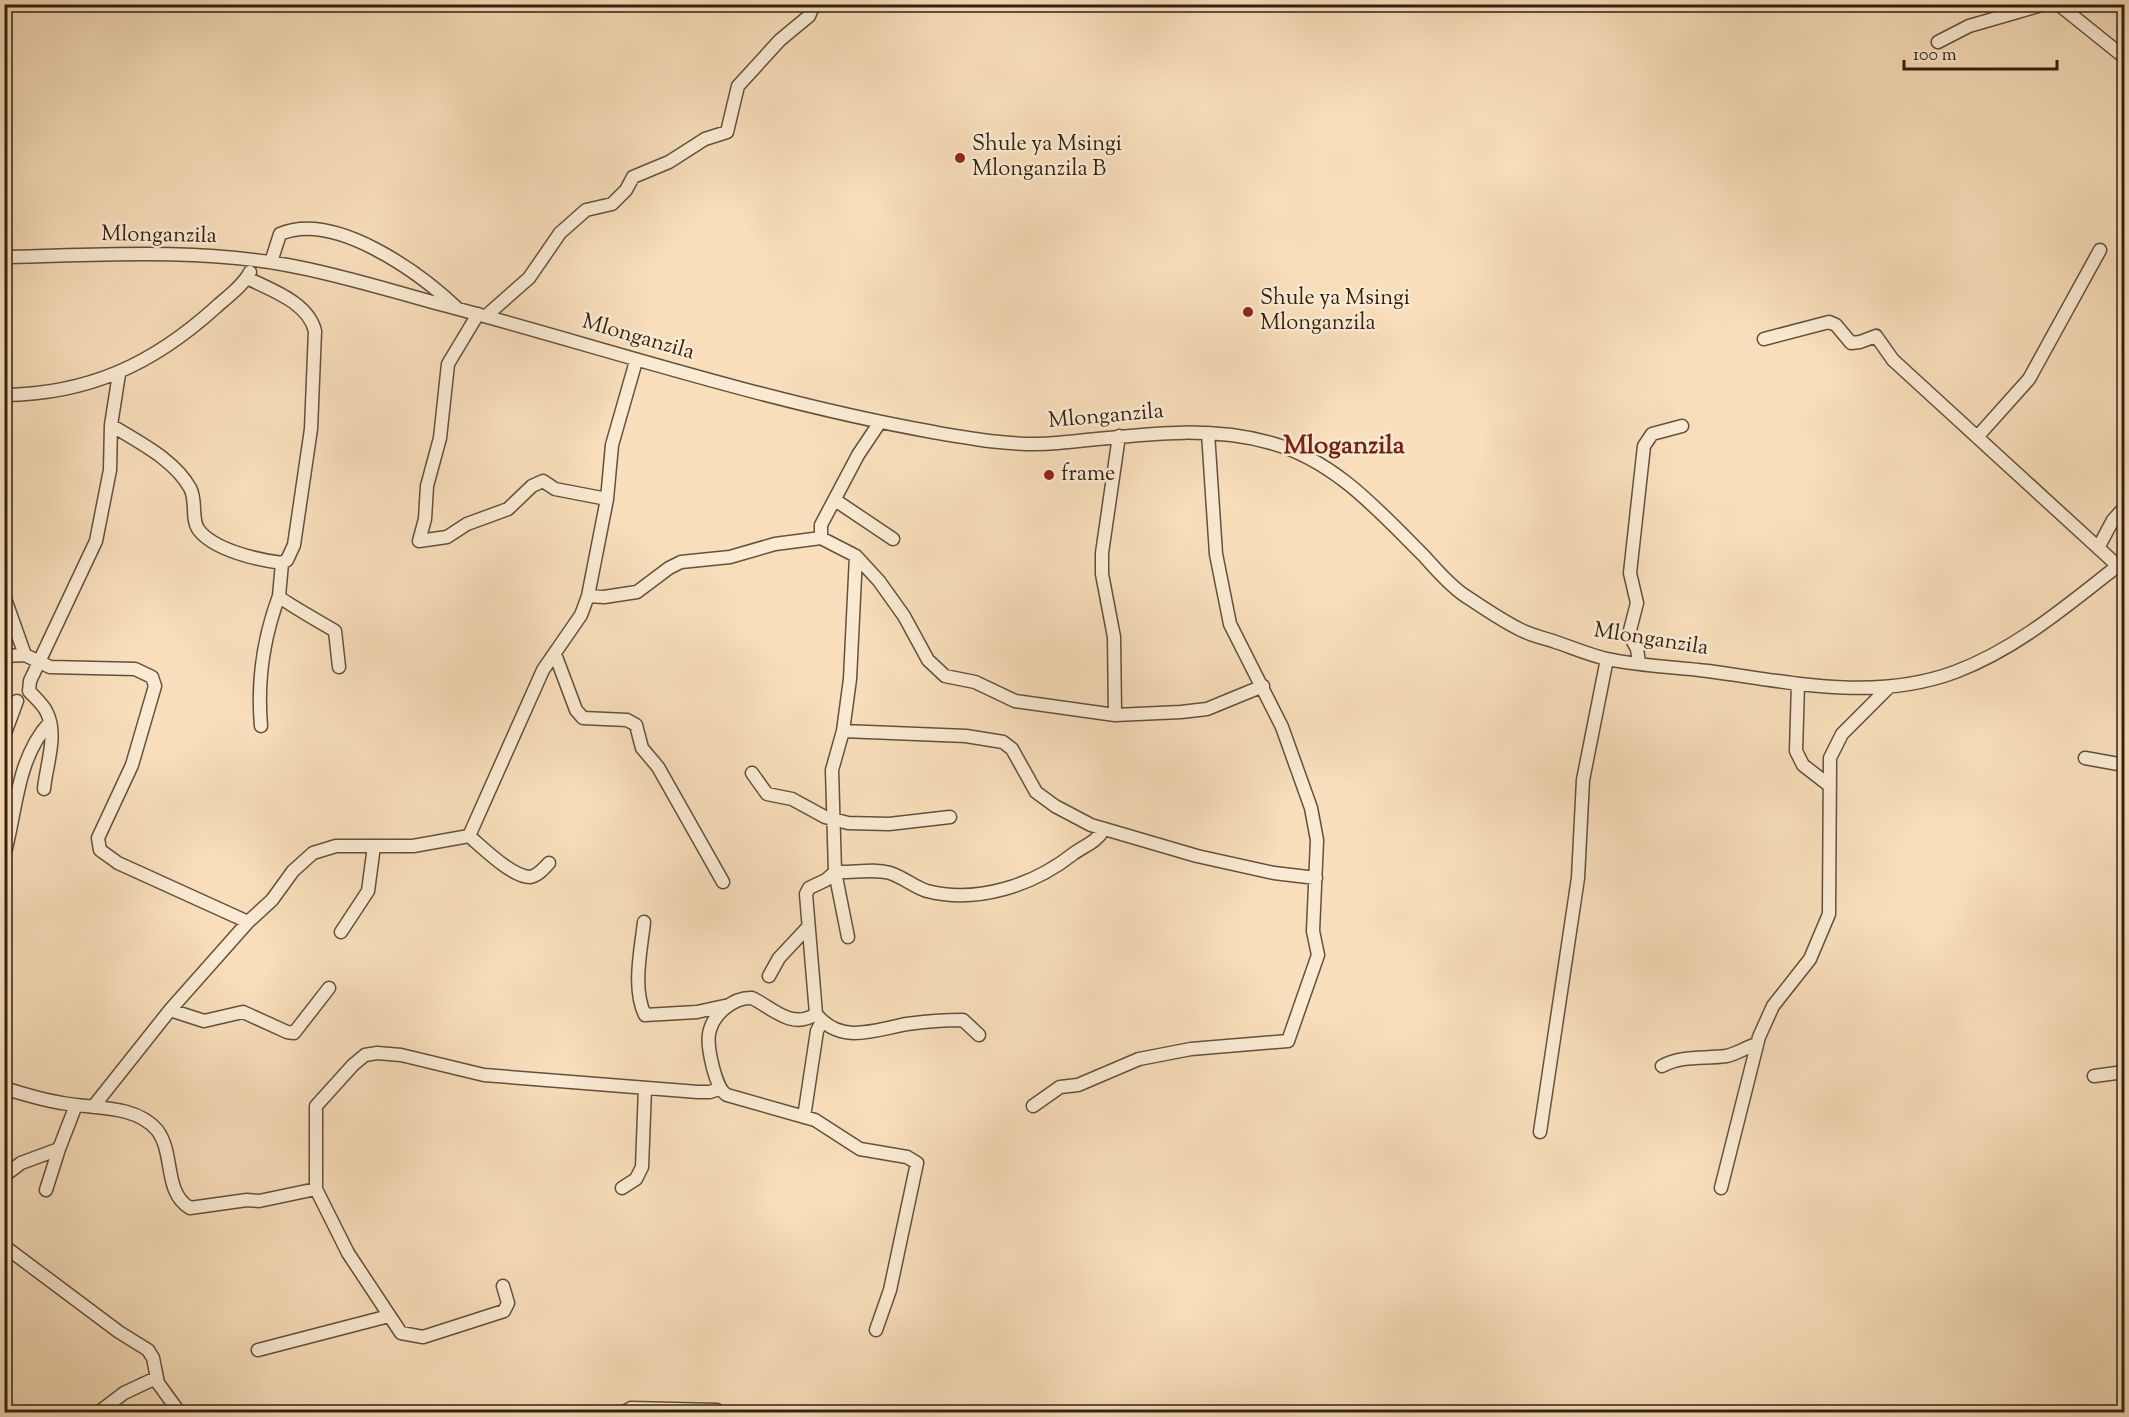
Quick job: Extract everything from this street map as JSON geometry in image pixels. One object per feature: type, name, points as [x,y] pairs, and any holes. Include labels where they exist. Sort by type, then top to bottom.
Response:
[{"type":"street","points":[[607,499],[555,489],[543,481],[532,486],[508,509],[467,524],[447,537],[419,541],[425,519],[428,486],[440,438],[448,364],[482,315],[529,278],[560,233],[586,210],[612,204],[626,190],[633,177],[669,162],[705,139],[728,132],[738,86],[780,40],[809,16],[814,4]]},
{"type":"street","points":[[1938,42],[1969,26],[2045,4]]},
{"type":"street","points":[[2058,4],[2124,57]]},
{"type":"street","points":[[271,262],[280,234],[294,229],[317,228],[341,232],[422,278],[459,309]]},
{"type":"street","points":[[1978,435],[2029,379],[2100,250]]},
{"type":"street","name":"Mlonganzila","points":[[4,257],[123,254],[271,262],[329,273],[636,361],[880,422],[942,434],[1023,444],[1053,444],[1119,436],[1208,433],[1266,441],[1309,455],[1362,495],[1458,591],[1522,631],[1607,658],[1639,663],[1827,687],[1889,687],[1953,673],[1999,652],[2049,620],[2121,564]]},
{"type":"street","points":[[4,395],[27,394],[81,385],[118,374],[156,355],[189,331],[247,278],[257,261]]},
{"type":"street","points":[[111,424],[162,458],[178,472],[191,489],[197,528],[206,536],[247,557],[282,563],[287,560],[294,545],[311,429],[315,331],[313,322],[302,310],[283,296],[247,278]]},
{"type":"street","points":[[1764,339],[1829,322],[1836,325],[1851,343],[1876,336],[1893,360],[1978,435],[2098,548],[2121,564]]},
{"type":"street","points":[[469,836],[543,670],[581,615],[588,596],[607,499],[612,445],[636,361]]},
{"type":"street","points":[[4,708],[29,691],[30,681],[96,541],[110,470],[111,424],[118,374]]},
{"type":"street","points":[[821,538],[821,525],[858,455],[880,422]]},
{"type":"street","points":[[1639,663],[1637,649],[1629,634],[1638,603],[1630,573],[1644,446],[1652,434],[1682,426]]},
{"type":"street","points":[[1033,1106],[1060,1087],[1078,1085],[1139,1059],[1191,1049],[1288,1041],[1318,955],[1313,931],[1317,840],[1311,808],[1282,726],[1230,624],[1216,554],[1208,433]]},
{"type":"street","points":[[1115,714],[1114,637],[1102,574],[1102,553],[1119,436]]},
{"type":"street","points":[[835,500],[893,539]]},
{"type":"street","points":[[2098,548],[2113,520],[2124,508]]},
{"type":"street","points":[[588,596],[614,596],[637,592],[669,568],[681,562],[730,557],[775,544],[821,538],[856,556],[904,616],[928,660],[945,676],[975,682],[1015,701],[1115,714],[1208,709],[1263,686]]},
{"type":"street","points":[[848,937],[835,872],[832,770],[843,731],[855,628],[853,585],[856,556]]},
{"type":"street","points":[[261,726],[259,700],[262,662],[267,627],[279,596],[282,563]]},
{"type":"street","points":[[4,596],[25,655]]},
{"type":"street","points":[[279,596],[281,601],[297,607],[335,631],[339,667]]},
{"type":"street","points":[[555,654],[576,710],[583,718],[627,720],[636,725],[642,748],[658,767],[723,882]]},
{"type":"street","points":[[4,656],[25,655],[40,660],[50,667],[135,669],[152,677],[155,686],[132,765],[102,825],[98,838],[100,850],[118,863],[248,922]]},
{"type":"street","points":[[1540,1132],[1578,878],[1583,780],[1607,658]]},
{"type":"street","points":[[1798,684],[1796,751],[1803,765],[1830,786]]},
{"type":"street","points":[[1721,1188],[1756,1044],[1773,1006],[1810,959],[1824,931],[1829,914],[1831,885],[1830,758],[1842,734],[1889,687]]},
{"type":"street","points":[[29,691],[47,712],[50,722],[51,737],[44,789]]},
{"type":"street","points":[[4,736],[17,701]]},
{"type":"street","points":[[4,856],[22,769],[39,734],[50,722]]},
{"type":"street","points":[[843,731],[966,736],[1003,742],[1012,749],[1036,792],[1055,806],[1104,829],[1197,856],[1274,873],[1316,878]]},
{"type":"street","points":[[2085,758],[2124,765]]},
{"type":"street","points":[[752,773],[767,794],[792,799],[834,820],[873,825],[950,817]]},
{"type":"street","points":[[804,1117],[819,1018],[808,927],[807,891],[835,872],[891,874],[936,892],[982,894],[999,891],[1055,869],[1076,852],[1094,843],[1104,829]]},
{"type":"street","points":[[93,1107],[170,1010],[248,922],[272,900],[293,870],[313,853],[336,846],[413,846],[469,836],[518,874],[530,877],[549,863]]},
{"type":"street","points":[[341,932],[368,891],[374,846]]},
{"type":"street","points":[[644,922],[639,984],[640,1005],[645,1015],[697,1012],[730,1005]]},
{"type":"street","points":[[769,976],[779,958],[808,927]]},
{"type":"street","points":[[170,1010],[204,1021],[243,1012],[294,1033],[329,988]]},
{"type":"street","points":[[719,1089],[708,1036],[719,1013],[744,998],[752,998],[793,1020],[819,1018],[832,1028],[860,1034],[908,1024],[963,1020],[979,1035]]},
{"type":"street","points":[[1662,1066],[1673,1060],[1725,1056],[1756,1044]]},
{"type":"street","points":[[503,1286],[508,1304],[504,1311],[423,1337],[401,1333],[348,1253],[316,1189],[318,1103],[365,1055],[394,1054],[507,1078],[710,1092],[719,1089],[734,1097],[804,1117],[831,1129],[860,1149],[908,1157],[917,1163],[890,1290],[876,1330]]},
{"type":"street","points":[[2094,1076],[2124,1072]]},
{"type":"street","points":[[4,1088],[76,1105],[133,1114],[156,1128],[169,1157],[176,1193],[190,1208],[247,1200],[259,1201],[316,1189]]},
{"type":"street","points":[[622,1188],[636,1179],[642,1167],[645,1088]]},
{"type":"street","points":[[46,1190],[76,1105]]},
{"type":"street","points":[[4,1176],[21,1163],[59,1149]]},
{"type":"street","points":[[4,1246],[119,1332],[148,1350],[153,1358],[156,1378],[179,1413]]},
{"type":"street","points":[[258,1350],[389,1316]]},
{"type":"street","points":[[99,1413],[124,1394],[156,1378]]},
{"type":"street","points":[[624,1413],[627,1408],[717,1410]]},
{"type":"place","name":"Shule ya Msingi Mlonganzila B","points":[[960,158]]},
{"type":"place","name":"Shule ya Msingi Mlonganzila","points":[[1248,312]]},
{"type":"place","name":"frame","points":[[1049,475]]},
{"type":"district","name":"Mloganzila","points":[[1344,446]]}]
